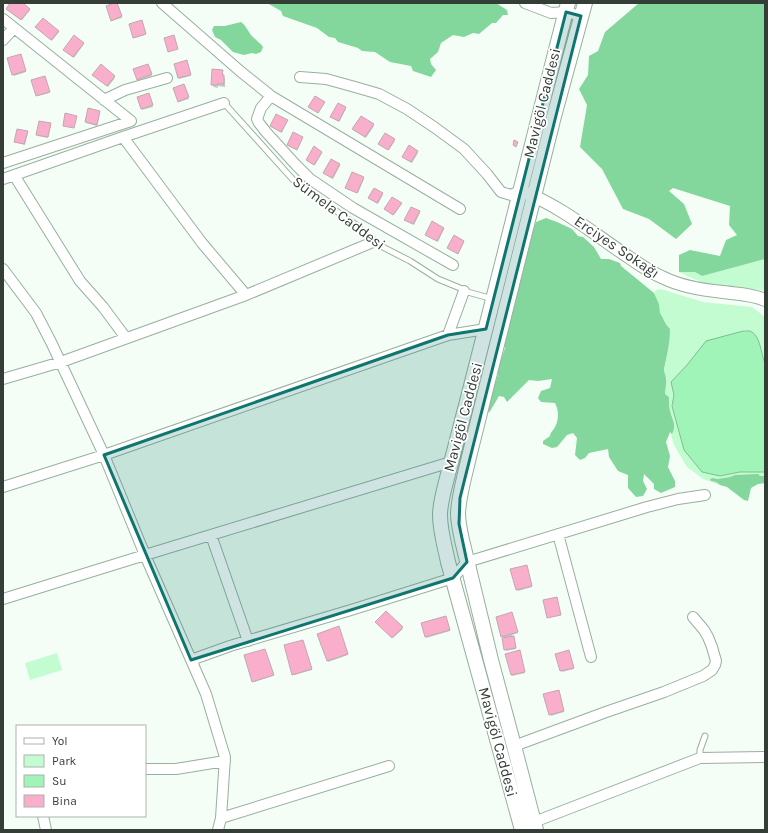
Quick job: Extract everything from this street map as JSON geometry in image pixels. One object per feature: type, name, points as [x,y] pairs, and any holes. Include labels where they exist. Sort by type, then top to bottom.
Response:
[{"type":"main road","name":"Mavigöl Caddesi","points":[[522,830],[448,562],[440,516],[441,503],[494,300],[564,6]]},
{"type":"main road","name":"Mavigöl Caddesi","points":[[535,826],[491,660],[458,524],[458,512],[468,457],[583,9]]},
{"type":"street","points":[[162,3],[270,96],[460,209]]},
{"type":"street","points":[[525,3],[551,13],[564,6],[583,9]]},
{"type":"street","points":[[3,19],[131,120],[3,164]]},
{"type":"street","points":[[3,40],[14,28]]},
{"type":"street","points":[[300,77],[326,78],[379,94],[434,126],[464,150],[487,174],[501,192],[511,195],[520,191]]},
{"type":"street","points":[[104,100],[125,90],[167,78]]},
{"type":"street","points":[[270,96],[261,108],[257,119],[266,132],[310,179],[353,208],[453,265]]},
{"type":"street","name":"Sümela Caddesi","points":[[3,179],[224,103]]},
{"type":"street","points":[[123,137],[202,243],[246,295]]},
{"type":"street","points":[[14,175],[80,281],[103,307],[126,338]]},
{"type":"street","name":"Erciyes Sokağı","points":[[520,191],[534,196],[559,209],[613,247],[663,278],[682,285],[756,296],[765,300]]},
{"type":"street","points":[[3,379],[60,362],[246,295],[373,242]]},
{"type":"street","points":[[3,269],[36,313],[51,342],[104,455],[206,694],[225,757],[221,818],[218,830]]},
{"type":"street","points":[[448,335],[464,291]]},
{"type":"street","points":[[3,487],[104,455],[448,335],[486,329]]},
{"type":"street","points":[[3,599],[145,554],[451,462]]},
{"type":"street","points":[[191,660],[453,578],[467,562],[647,507],[678,499],[705,495]]},
{"type":"street","points":[[558,534],[591,657]]},
{"type":"street","points":[[211,535],[248,641]]},
{"type":"street","points":[[514,746],[664,692],[703,676],[712,670],[716,661],[712,647],[704,630],[693,617]]},
{"type":"street","points":[[535,826],[700,758],[765,757]]},
{"type":"street","points":[[146,769],[176,769],[225,761]]},
{"type":"street","points":[[221,818],[389,766]]},
{"type":"street","points":[[43,817],[46,830]]},
{"type":"lane","name":"Sümela Caddesi","points":[[224,103],[296,183],[355,224],[373,242],[410,261],[438,279],[464,291],[494,300]]},
{"type":"lane","points":[[700,758],[700,750],[705,736]]},
{"type":"highlighted area","points":[[566,12],[581,16],[460,498],[459,524],[467,562],[453,578],[191,660],[104,455],[448,335],[486,329]]},
{"type":"green space","points":[[765,259],[765,292],[762,290],[707,285],[679,272],[695,272],[702,276]]},
{"type":"green space","points":[[661,289],[703,302],[752,307],[765,317],[765,363],[759,343],[750,331],[687,365],[671,382],[674,395],[672,406],[720,476],[740,472],[765,472],[765,476],[735,475],[717,479],[713,478],[711,481],[720,485],[703,479],[687,467],[674,445],[670,431],[673,418],[670,412],[669,397],[665,394],[667,379],[664,371],[670,332],[660,313],[659,304],[654,293],[656,290]]},
{"type":"green space","points":[[57,653],[62,670],[30,680],[25,663]]},
{"type":"shaded area","points":[[267,3],[496,3],[507,10],[508,15],[503,15],[496,23],[492,23],[479,34],[473,33],[464,37],[453,35],[441,43],[438,52],[430,59],[431,64],[436,70],[431,77],[413,71],[411,66],[390,62],[375,52],[362,51],[358,48],[338,42],[335,38],[329,37],[317,28],[283,16],[281,11]]},
{"type":"shaded area","points":[[639,3],[765,3],[765,259],[702,276],[695,272],[679,272],[679,255],[690,250],[720,256],[726,240],[737,235],[729,225],[730,206],[673,188],[669,191],[684,204],[692,224],[676,239],[649,219],[623,209],[602,169],[580,147],[587,105],[579,89],[588,75],[589,56],[598,51],[605,32]]},
{"type":"shaded area","points":[[241,22],[263,47],[261,52],[244,55],[233,52],[221,40],[215,37],[212,30],[214,26],[225,26]]},
{"type":"shaded area","points":[[546,218],[572,229],[578,236],[583,237],[594,247],[601,259],[609,259],[620,263],[621,266],[654,293],[659,304],[660,313],[666,325],[670,329],[669,344],[664,369],[666,380],[665,394],[669,397],[674,428],[672,434],[670,432],[666,442],[670,456],[668,467],[675,481],[675,487],[661,493],[654,489],[654,484],[644,474],[643,481],[647,489],[643,496],[636,497],[628,488],[628,475],[618,471],[609,457],[608,449],[589,453],[585,458],[580,460],[575,455],[577,438],[573,433],[567,435],[557,447],[552,448],[543,444],[543,441],[550,436],[558,418],[555,403],[541,402],[538,398],[541,391],[550,388],[552,379],[538,381],[529,380],[507,402],[504,397],[499,396],[489,413],[487,407],[505,348],[503,343],[529,242],[536,222]]},
{"type":"shaded area","points":[[758,474],[760,476],[765,476],[765,483],[758,484],[751,488],[748,501],[744,500],[727,487],[711,481],[710,479],[735,475]]},
{"type":"water","points":[[743,331],[750,331],[754,333],[759,341],[765,363],[765,472],[740,472],[720,476],[702,472],[684,450],[672,406],[674,395],[671,382],[706,341]]},
{"type":"building","points":[[10,3],[23,3],[30,9],[21,20],[6,9]]},
{"type":"building","points":[[117,3],[122,16],[111,21],[106,6]]},
{"type":"building","points":[[43,18],[59,31],[51,40],[35,27]]},
{"type":"building","points":[[142,20],[146,34],[133,38],[129,24]]},
{"type":"building","points":[[74,35],[84,43],[73,57],[63,50]]},
{"type":"building","points":[[174,35],[178,49],[168,52],[164,38]]},
{"type":"building","points":[[21,54],[26,71],[12,75],[7,58]]},
{"type":"building","points":[[187,60],[191,75],[178,78],[174,64]]},
{"type":"building","points":[[101,64],[115,76],[107,86],[92,75]]},
{"type":"building","points":[[148,64],[152,74],[137,80],[133,69]]},
{"type":"building","points":[[212,69],[223,70],[222,75],[224,75],[224,84],[211,85]]},
{"type":"building","points":[[45,76],[50,92],[36,96],[31,80]]},
{"type":"building","points":[[184,84],[189,97],[178,102],[173,88]]},
{"type":"building","points":[[149,93],[153,105],[141,109],[137,97]]},
{"type":"building","points":[[315,96],[325,102],[318,113],[308,107]]},
{"type":"building","points":[[338,103],[346,107],[339,121],[330,117]]},
{"type":"building","points":[[88,108],[100,111],[97,125],[85,122]]},
{"type":"building","points":[[65,113],[77,116],[74,128],[63,126]]},
{"type":"building","points":[[276,114],[288,120],[281,132],[270,126]]},
{"type":"building","points":[[361,116],[374,124],[365,137],[352,129]]},
{"type":"building","points":[[39,121],[51,123],[48,137],[36,135]]},
{"type":"building","points":[[17,129],[28,131],[24,144],[14,142]]},
{"type":"building","points":[[293,132],[303,137],[297,150],[287,145]]},
{"type":"building","points":[[385,133],[395,139],[388,150],[378,144]]},
{"type":"building","points":[[514,140],[518,142],[516,147],[513,145]]},
{"type":"building","points":[[409,145],[418,151],[411,162],[402,157]]},
{"type":"building","points":[[314,146],[322,152],[314,165],[306,160]]},
{"type":"building","points":[[331,159],[340,164],[332,178],[323,173]]},
{"type":"building","points":[[352,172],[364,177],[357,193],[345,188]]},
{"type":"building","points":[[374,188],[383,193],[377,203],[368,198]]},
{"type":"building","points":[[392,197],[402,203],[393,215],[384,209]]},
{"type":"building","points":[[411,207],[420,211],[413,224],[404,220]]},
{"type":"building","points":[[432,221],[444,228],[437,241],[425,235]]},
{"type":"building","points":[[454,235],[464,241],[458,254],[447,248]]},
{"type":"building","points":[[527,565],[532,586],[516,590],[510,569]]},
{"type":"building","points":[[557,597],[561,615],[547,618],[543,600]]},
{"type":"building","points":[[386,611],[403,627],[392,638],[375,622]]},
{"type":"building","points":[[512,612],[518,632],[501,637],[496,617]]},
{"type":"building","points":[[446,616],[450,630],[425,637],[421,623]]},
{"type":"building","points":[[339,626],[348,654],[327,661],[317,634]]},
{"type":"building","points":[[514,636],[516,648],[504,650],[502,638]]},
{"type":"building","points":[[303,640],[312,669],[292,675],[284,645]]},
{"type":"building","points":[[265,649],[274,675],[252,682],[244,655]]},
{"type":"building","points":[[520,650],[525,672],[511,675],[505,654]]},
{"type":"building","points":[[569,650],[574,668],[560,671],[555,654]]},
{"type":"building","points":[[559,690],[564,711],[549,715],[543,694]]}]
